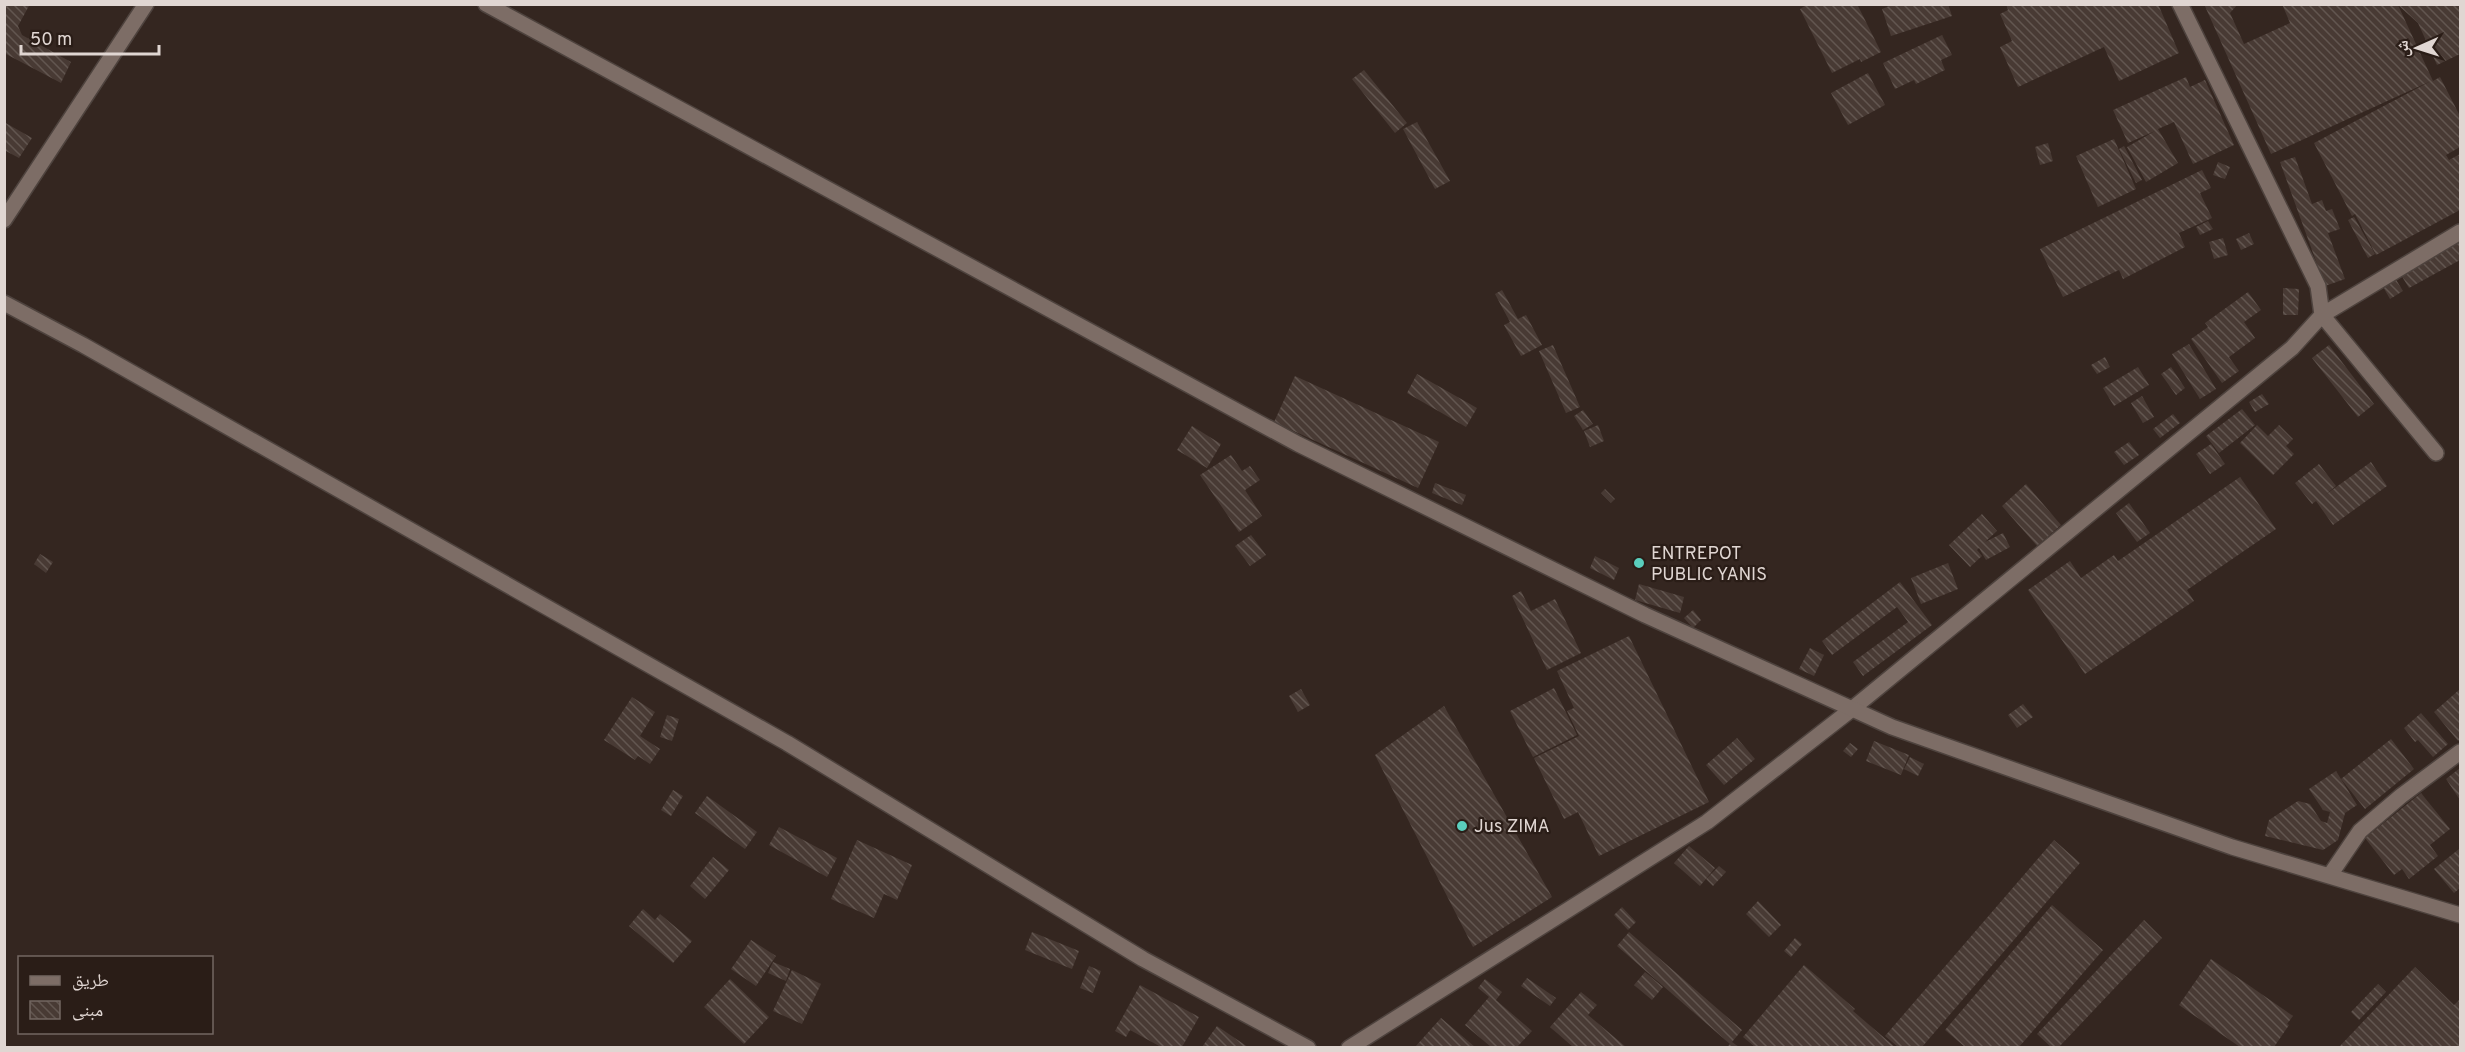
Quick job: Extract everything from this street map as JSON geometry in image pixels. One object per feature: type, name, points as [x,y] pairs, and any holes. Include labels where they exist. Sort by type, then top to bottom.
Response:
[{"type":"main road","points":[[4,220],[146,4]]},
{"type":"main road","points":[[486,4],[1298,444],[1645,615],[1892,727],[2232,847],[2460,915]]},
{"type":"main road","points":[[2181,4],[2318,286],[2322,315],[2436,453]]},
{"type":"main road","points":[[1349,1047],[1707,822],[1852,709],[2292,348],[2322,315],[2460,231]]},
{"type":"main road","points":[[4,303],[83,345],[787,743],[1143,958],[1308,1047]]},
{"type":"main road","points":[[2330,875],[2360,831],[2401,796],[2460,752]]},
{"type":"building","points":[[4,4],[30,4],[18,26],[22,35],[71,62],[61,83],[4,53]]},
{"type":"building","points":[[1808,4],[1857,4],[1881,52],[1861,62],[1860,59],[1832,73],[1800,9]]},
{"type":"building","points":[[1894,4],[1948,4],[1952,16],[1891,36],[1882,9]]},
{"type":"building","points":[[2006,4],[2158,4],[2179,53],[2119,81],[2104,47],[2018,87],[2000,47],[2012,41],[2000,14],[2008,10]]},
{"type":"building","points":[[2204,4],[2238,4],[2230,13],[2244,44],[2290,23],[2282,4],[2460,4],[2460,54],[2437,65],[2418,23],[2398,5],[2433,81],[2440,77],[2460,116],[2460,147],[2446,155],[2449,160],[2460,154],[2460,210],[2376,255],[2355,214],[2352,216],[2314,143],[2431,81],[2271,154]]},
{"type":"building","points":[[1942,35],[1952,55],[1941,60],[1945,70],[1916,84],[1914,80],[1895,89],[1883,63]]},
{"type":"building","points":[[1364,70],[1407,123],[1395,133],[1352,79]]},
{"type":"building","points":[[1868,73],[1885,105],[1848,125],[1831,93]]},
{"type":"building","points":[[2186,77],[2190,87],[2205,80],[2234,145],[2193,164],[2174,122],[2158,129],[2178,163],[2146,182],[2127,147],[2155,131],[2128,143],[2113,110]]},
{"type":"building","points":[[4,122],[32,138],[19,158],[4,150]]},
{"type":"building","points":[[1417,122],[1450,181],[1435,189],[1403,129]]},
{"type":"building","points":[[2114,139],[2136,189],[2098,207],[2076,156]]},
{"type":"building","points":[[2048,143],[2053,161],[2040,165],[2035,147]]},
{"type":"building","points":[[2124,146],[2142,180],[2136,183],[2119,149]]},
{"type":"building","points":[[2295,157],[2312,204],[2322,200],[2326,211],[2332,209],[2340,229],[2328,233],[2345,279],[2325,286],[2280,162]]},
{"type":"building","points":[[2218,162],[2230,167],[2225,179],[2213,175]]},
{"type":"building","points":[[2202,170],[2211,188],[2200,193],[2212,218],[2179,233],[2178,231],[2185,247],[2123,279],[2119,270],[2063,297],[2040,249]]},
{"type":"building","points":[[2354,217],[2375,254],[2368,258],[2348,220]]},
{"type":"building","points":[[2208,221],[2213,229],[2200,235],[2196,227]]},
{"type":"building","points":[[2249,233],[2254,244],[2241,250],[2236,239]]},
{"type":"building","points":[[2460,235],[2460,260],[2409,288],[2398,270]]},
{"type":"building","points":[[2223,238],[2228,255],[2214,259],[2209,242]]},
{"type":"building","points":[[2395,278],[2403,291],[2390,299],[2382,285]]},
{"type":"building","points":[[2283,288],[2299,289],[2298,315],[2283,315]]},
{"type":"building","points":[[1502,290],[1518,319],[1526,315],[1542,345],[1521,356],[1504,325],[1510,322],[1495,294]]},
{"type":"building","points":[[2248,292],[2261,310],[2244,322],[2255,338],[2229,357],[2239,371],[2222,383],[2191,339],[2208,327],[2205,323]]},
{"type":"building","points":[[2189,344],[2216,389],[2200,399],[2172,354]]},
{"type":"building","points":[[1553,345],[1580,407],[1566,413],[1539,351]]},
{"type":"building","points":[[2329,345],[2374,404],[2358,417],[2312,358]]},
{"type":"building","points":[[2105,357],[2110,367],[2097,374],[2091,365]]},
{"type":"building","points":[[2138,367],[2149,385],[2114,406],[2103,388]]},
{"type":"building","points":[[2171,367],[2185,388],[2176,395],[2161,374]]},
{"type":"building","points":[[1417,374],[1477,408],[1466,427],[1407,393]]},
{"type":"building","points":[[1295,376],[1439,442],[1418,488],[1274,422]]},
{"type":"building","points":[[2262,394],[2269,404],[2255,412],[2249,402]]},
{"type":"building","points":[[2142,396],[2154,417],[2143,423],[2131,403]]},
{"type":"building","points":[[2242,409],[2255,425],[2219,453],[2206,436]]},
{"type":"building","points":[[1583,410],[1593,424],[1583,430],[1574,416]]},
{"type":"building","points":[[2173,414],[2180,423],[2160,438],[2153,429]]},
{"type":"building","points":[[1598,425],[1604,441],[1590,447],[1584,431]]},
{"type":"building","points":[[2257,425],[2268,436],[2279,425],[2293,439],[2286,446],[2294,454],[2273,475],[2240,443]]},
{"type":"building","points":[[1192,426],[1221,444],[1207,468],[1177,450]]},
{"type":"building","points":[[2129,442],[2139,455],[2124,465],[2114,452]]},
{"type":"building","points":[[2211,444],[2225,464],[2210,474],[2196,454]]},
{"type":"building","points":[[1231,455],[1242,471],[1250,466],[1260,480],[1245,490],[1262,516],[1239,532],[1200,475]]},
{"type":"building","points":[[2371,462],[2387,486],[2333,525],[2316,501],[2312,504],[2295,483],[2319,464],[2336,486],[2325,495]]},
{"type":"building","points":[[2240,477],[2276,529],[2187,590],[2194,601],[2085,674],[2028,590],[2070,561],[2081,578],[2114,555],[2118,561]]},
{"type":"building","points":[[1435,483],[1466,495],[1462,505],[1432,493]]},
{"type":"building","points":[[2026,484],[2061,525],[2037,546],[2002,506]]},
{"type":"building","points":[[1605,489],[1615,499],[1611,503],[1601,493]]},
{"type":"building","points":[[2129,503],[2150,533],[2137,542],[2116,513]]},
{"type":"building","points":[[1982,514],[1997,531],[1985,542],[2003,533],[2010,547],[1986,560],[1979,548],[1977,550],[1982,556],[1970,567],[1949,545]]},
{"type":"building","points":[[1251,535],[1266,555],[1250,566],[1235,546]]},
{"type":"building","points":[[40,554],[53,562],[46,573],[34,564]]},
{"type":"building","points":[[1595,556],[1619,568],[1614,580],[1590,568]]},
{"type":"building","points":[[1948,563],[1958,589],[1921,604],[1911,578]]},
{"type":"building","points":[[1900,582],[1932,625],[1863,676],[1853,662],[1908,622],[1897,607],[1832,655],[1822,641]]},
{"type":"building","points":[[1639,584],[1684,597],[1680,613],[1635,600]]},
{"type":"building","points":[[1521,591],[1531,611],[1555,599],[1581,653],[1547,670],[1512,596]]},
{"type":"building","points":[[1693,610],[1701,620],[1693,628],[1684,618]]},
{"type":"building","points":[[1629,636],[1709,802],[1599,856],[1578,812],[1564,819],[1534,758],[1579,736],[1567,711],[1574,708],[1557,671]]},
{"type":"building","points":[[1810,648],[1824,655],[1814,676],[1799,669]]},
{"type":"building","points":[[1554,688],[1577,735],[1533,757],[1510,711]]},
{"type":"building","points":[[1301,689],[1310,705],[1298,712],[1289,696]]},
{"type":"building","points":[[2460,689],[2460,739],[2458,741],[2434,712]]},
{"type":"building","points":[[632,697],[655,712],[640,736],[660,749],[650,764],[638,756],[635,760],[604,740]]},
{"type":"building","points":[[2023,704],[2033,717],[2017,728],[2008,715]]},
{"type":"building","name":"Jus ZIMA","points":[[1444,706],[1552,897],[1473,947],[1375,755]]},
{"type":"building","points":[[2421,713],[2448,744],[2433,757],[2418,740],[2415,742],[2404,728]]},
{"type":"building","points":[[667,715],[679,719],[672,741],[660,737]]},
{"type":"building","points":[[1737,738],[1755,759],[1724,785],[1706,765]]},
{"type":"building","points":[[2391,739],[2414,769],[2365,809],[2341,779]]},
{"type":"building","points":[[1874,741],[1909,755],[1901,775],[1866,761]]},
{"type":"building","points":[[1850,743],[1858,749],[1851,757],[1843,751]]},
{"type":"building","points":[[1910,757],[1924,764],[1918,776],[1904,769]]},
{"type":"building","points":[[2460,768],[2460,800],[2446,779]]},
{"type":"building","points":[[2336,771],[2357,805],[2345,813],[2338,840],[2323,850],[2265,836],[2269,820],[2298,801],[2310,804],[2321,821],[2327,823],[2330,812],[2323,810],[2309,789]]},
{"type":"building","points":[[673,790],[683,796],[671,816],[661,810]]},
{"type":"building","points":[[2421,793],[2450,829],[2430,845],[2438,856],[2409,879],[2402,869],[2394,875],[2365,838]]},
{"type":"building","points":[[707,796],[757,832],[745,849],[695,813]]},
{"type":"building","points":[[779,827],[837,858],[827,877],[769,845]]},
{"type":"building","points":[[857,840],[912,865],[897,900],[884,894],[874,918],[831,899]]},
{"type":"building","points":[[2054,840],[2080,863],[1922,1047],[1898,1047],[1885,1036]]},
{"type":"building","points":[[1689,846],[1715,868],[1700,886],[1674,863]]},
{"type":"building","points":[[2459,849],[2460,888],[2454,893],[2434,869]]},
{"type":"building","points":[[713,857],[729,870],[705,899],[690,886]]},
{"type":"building","points":[[1719,866],[1726,872],[1713,886],[1706,879]]},
{"type":"building","points":[[1758,901],[1781,925],[1769,937],[1746,914]]},
{"type":"building","points":[[2052,905],[2103,950],[2019,1047],[1965,1047],[1945,1030]]},
{"type":"building","points":[[1622,907],[1636,922],[1628,930],[1614,915]]},
{"type":"building","points":[[643,909],[655,920],[660,914],[692,941],[673,963],[629,926]]},
{"type":"building","points":[[2144,920],[2162,938],[2059,1047],[2051,1047],[2037,1034]]},
{"type":"building","points":[[1032,932],[1079,951],[1072,969],[1025,950]]},
{"type":"building","points":[[1629,932],[1742,1030],[1732,1042],[1739,1047],[1727,1047],[1730,1044],[1617,946]]},
{"type":"building","points":[[1795,938],[1802,944],[1791,957],[1784,951]]},
{"type":"building","points":[[751,940],[776,956],[756,986],[731,969]]},
{"type":"building","points":[[2211,959],[2293,1016],[2274,1047],[2240,1047],[2179,1005]]},
{"type":"building","points":[[773,962],[790,969],[786,981],[768,973]]},
{"type":"building","points":[[1804,965],[1895,1047],[1755,1047],[1743,1037]]},
{"type":"building","points":[[1089,966],[1101,971],[1093,993],[1080,988]]},
{"type":"building","points":[[2415,967],[2454,1005],[2460,999],[2460,1047],[2339,1047]]},
{"type":"building","points":[[792,970],[821,984],[802,1024],[773,1011]]},
{"type":"building","points":[[1645,972],[1663,987],[1652,1000],[1634,985]]},
{"type":"building","points":[[1527,978],[1556,998],[1550,1006],[1521,986]]},
{"type":"building","points":[[730,979],[769,1017],[744,1044],[704,1007]]},
{"type":"building","points":[[1485,979],[1502,992],[1496,1000],[1532,1031],[1517,1047],[1491,1047],[1465,1025],[1489,997],[1478,988]]},
{"type":"building","points":[[2378,984],[2386,992],[2359,1020],[2351,1012]]},
{"type":"building","points":[[1140,985],[1199,1017],[1182,1047],[1161,1047],[1130,1030],[1126,1037],[1115,1031]]},
{"type":"building","points":[[1581,992],[1597,1005],[1588,1015],[1626,1047],[1573,1047],[1550,1027]]},
{"type":"building","points":[[1441,1018],[1475,1047],[1415,1047]]},
{"type":"building","points":[[1217,1026],[1248,1047],[1202,1047]]},
{"type":"place","name":"ENTREPOT PUBLIC YANIS","points":[[1639,563]]},
{"type":"place","name":"Jus ZIMA","points":[[1462,826]]}]
